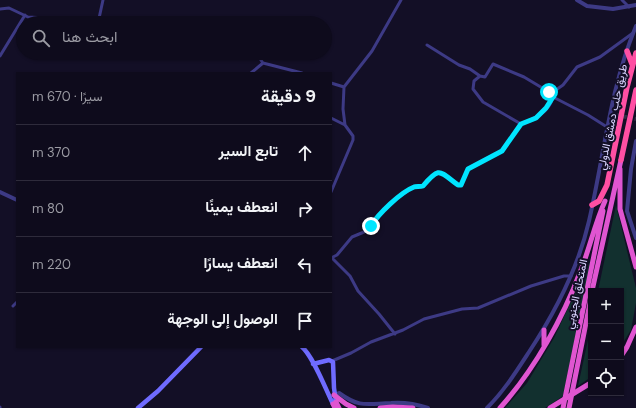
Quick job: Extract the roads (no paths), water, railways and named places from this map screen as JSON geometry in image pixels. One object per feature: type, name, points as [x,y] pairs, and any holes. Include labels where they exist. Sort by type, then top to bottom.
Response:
[{"type":"highway","points":[[628,51],[633,65]]},
{"type":"highway","name":"طريق حلب دمشق الدولي","points":[[608,185],[636,53]]},
{"type":"highway","name":"طريق حلب دمشق الدولي","points":[[621,160],[636,90]]},
{"type":"highway","points":[[621,160],[620,209],[636,267]]},
{"type":"highway","name":"المتحلق الجنوبي","points":[[593,288],[621,160]]},
{"type":"highway","points":[[592,205],[599,201],[608,185]]},
{"type":"highway","name":"المتحلق الجنوبي","points":[[563,408],[608,185]]},
{"type":"highway","points":[[499,408],[517,388],[559,321],[577,279],[605,201]]},
{"type":"highway","name":"المتحلق الجنوبي","points":[[569,408],[588,313]]},
{"type":"highway","points":[[624,352],[636,327]]},
{"type":"highway","points":[[544,330],[544,345]]},
{"type":"highway","points":[[550,408],[588,384]]},
{"type":"highway","points":[[334,395],[354,408]]},
{"type":"highway","points":[[334,406],[339,408]]},
{"type":"highway","points":[[380,408],[414,408]]},
{"type":"main road","points":[[138,408],[158,391],[200,348]]},
{"type":"main road","points":[[304,348],[314,364],[334,406]]},
{"type":"main road","points":[[314,364],[329,360],[334,363],[334,406]]},
{"type":"main road","points":[[327,392],[330,388],[334,388]]},
{"type":"street","points":[[100,16],[103,0]]},
{"type":"street","points":[[345,125],[343,109],[344,87],[372,51],[401,0]]},
{"type":"street","points":[[577,0],[587,6],[613,9],[636,5]]},
{"type":"street","points":[[622,0],[629,7]]},
{"type":"street","points":[[0,9],[9,8],[28,16]]},
{"type":"street","points":[[487,408],[500,395],[544,330],[571,276],[588,222],[618,80],[636,26]]},
{"type":"street","points":[[0,56],[16,30]]},
{"type":"street","points":[[427,45],[480,76],[485,77],[493,64],[524,77],[549,92],[553,92],[563,85],[577,67],[600,57],[634,32]]},
{"type":"street","points":[[260,60],[262,63],[298,72]]},
{"type":"street","points":[[252,72],[262,63]]},
{"type":"street","points":[[480,76],[474,81],[473,89],[483,102],[521,124]]},
{"type":"street","points":[[332,83],[344,87]]},
{"type":"street","points":[[332,258],[337,255],[352,237],[364,232],[371,226],[376,218],[397,198],[414,187],[423,186],[433,174],[438,172],[442,173],[458,185],[461,185],[468,169],[502,151],[521,124],[536,118],[546,108],[553,97],[553,92]]},
{"type":"street","points":[[553,97],[588,115],[607,127]]},
{"type":"street","points":[[332,118],[345,125],[353,136],[353,140],[332,190]]},
{"type":"street","points":[[636,141],[631,169],[627,212],[636,235]]},
{"type":"street","points":[[0,192],[16,200]]},
{"type":"street","points":[[332,259],[350,276],[358,291],[395,334]]},
{"type":"street","points":[[332,361],[371,342],[395,334],[424,319],[462,309],[478,308],[517,291],[564,276],[571,276]]},
{"type":"street","points":[[13,306],[16,303]]},
{"type":"street","points":[[334,395],[339,393],[350,402],[361,406],[400,403],[428,408]]},
{"type":"tunnel","points":[[611,114],[636,119]]}]
